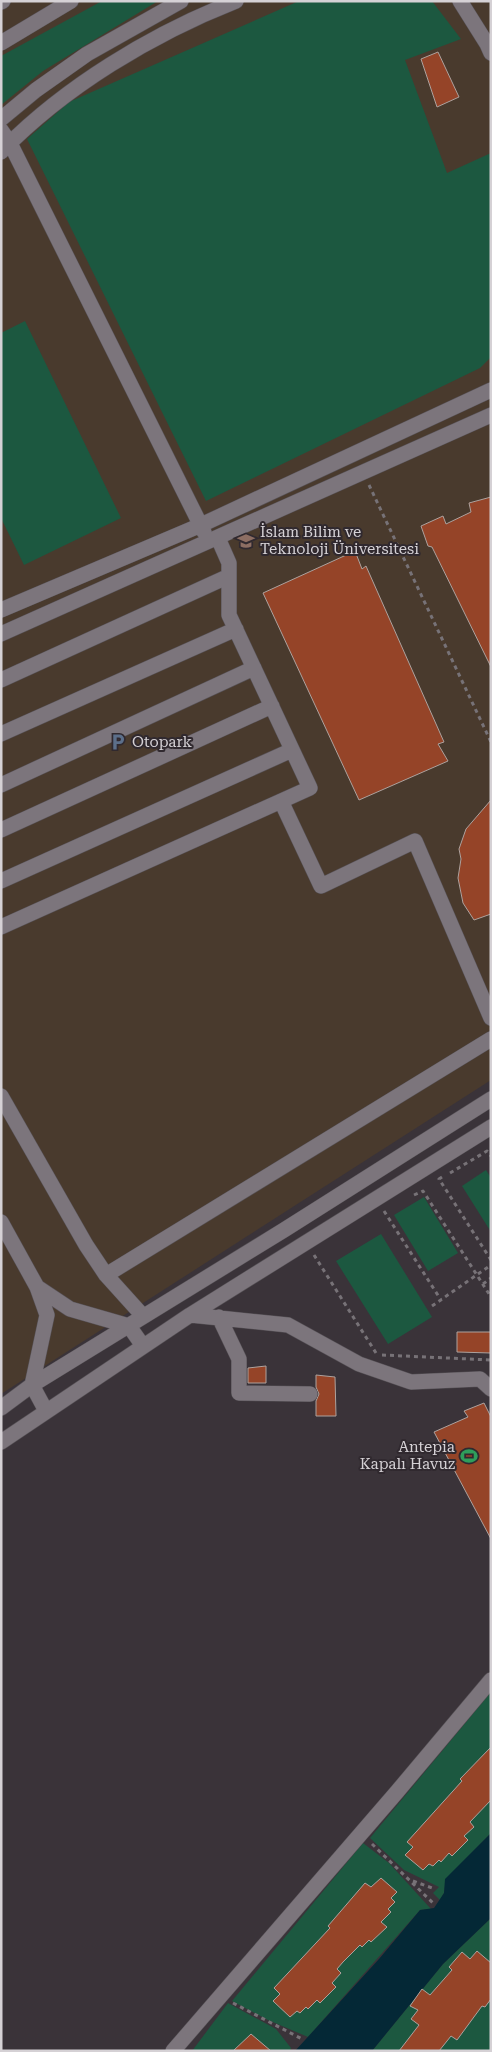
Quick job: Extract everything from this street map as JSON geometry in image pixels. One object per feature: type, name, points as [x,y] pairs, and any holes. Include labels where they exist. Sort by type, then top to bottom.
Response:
[{"type":"street","points":[[1,43],[71,1]]},
{"type":"street","points":[[1,119],[36,90],[88,54],[181,1]]},
{"type":"street","points":[[6,147],[60,99],[135,50],[236,1]]},
{"type":"street","points":[[460,1],[488,44],[491,53]]},
{"type":"street","points":[[1,130],[6,147],[200,525],[214,540],[229,563],[229,615],[310,788],[1,927]]},
{"type":"street","points":[[1,610],[200,525],[491,390]]},
{"type":"street","points":[[1,634],[491,415]]},
{"type":"street","points":[[1,680],[229,576]]},
{"type":"street","points":[[1,734],[236,629]]},
{"type":"street","points":[[1,785],[254,668]]},
{"type":"street","points":[[1,830],[272,706]]},
{"type":"street","points":[[1,881],[292,750]]},
{"type":"street","points":[[281,801],[321,886],[415,841],[491,1018]]},
{"type":"street","points":[[106,1275],[491,1039]]},
{"type":"street","points":[[1,1096],[86,1245],[106,1275],[143,1316]]},
{"type":"street","points":[[1,1408],[32,1385],[491,1099]]},
{"type":"street","points":[[1,1442],[190,1315],[491,1127]]},
{"type":"street","points":[[1,1222],[37,1287],[47,1315],[32,1385],[46,1411]]},
{"type":"street","points":[[37,1287],[70,1309],[129,1326],[142,1346]]},
{"type":"street","points":[[190,1315],[288,1325],[359,1364],[411,1382],[487,1383]]},
{"type":"street","points":[[219,1318],[239,1359],[239,1393],[310,1394]]},
{"type":"street","points":[[173,2051],[491,1680]]},
{"type":"path","points":[[363,472],[491,742]]},
{"type":"path","points":[[491,1156],[487,1151],[439,1179],[491,1260]]},
{"type":"path","points":[[407,1199],[423,1191],[491,1297]]},
{"type":"path","points":[[391,1208],[383,1212],[442,1300]]},
{"type":"path","points":[[306,1242],[377,1355],[491,1360]]},
{"type":"path","points":[[432,1306],[491,1265]]},
{"type":"path","points":[[483,1284],[491,1278]]},
{"type":"path","points":[[360,1834],[433,1903]]},
{"type":"path","points":[[410,1880],[432,1888]]},
{"type":"path","points":[[222,1993],[234,2004],[302,2039]]},
{"type":"shaded area","name":"İslam Bilim ve Teknoloji Üniversitesi","points":[[1,1],[491,1],[491,1080],[1,1394]]},
{"type":"green space","points":[[102,1],[158,1],[43,71],[1,105],[1,56]]},
{"type":"green space","points":[[299,1],[432,1],[461,39],[405,60],[447,173],[491,153],[491,357],[480,368],[206,501],[27,139],[69,102]]},
{"type":"green space","points":[[25,321],[121,518],[24,565],[1,518],[1,333]]},
{"type":"green space","points":[[486,1170],[491,1178],[491,1232],[462,1186]]},
{"type":"green space","points":[[424,1197],[458,1253],[428,1271],[394,1215]]},
{"type":"green space","points":[[381,1234],[432,1317],[388,1344],[336,1261]]},
{"type":"green space","points":[[491,1692],[491,1833],[446,1879],[444,1893],[440,1900],[433,1893],[439,1887],[404,1870],[370,1838]]},
{"type":"green space","points":[[363,1843],[389,1863],[431,1909],[420,1910],[308,2037],[268,2020],[232,2001]]},
{"type":"green space","points":[[491,1918],[491,2051],[372,2051],[443,1964]]},
{"type":"green space","points":[[228,2003],[276,2029],[291,2048],[290,2051],[192,2051]]},
{"type":"water","points":[[491,1833],[491,1918],[443,1964],[372,2051],[295,2051],[379,1959],[420,1910],[434,1908],[444,1893],[445,1879]]},
{"type":"building","points":[[438,52],[459,97],[437,107],[421,59]]},
{"type":"building","points":[[491,497],[491,667],[432,547],[428,546],[421,526],[443,516],[446,524],[471,512],[469,503]]},
{"type":"building","points":[[355,551],[362,569],[366,566],[444,742],[438,744],[448,761],[359,800],[263,593]]},
{"type":"building","points":[[491,800],[491,914],[474,920],[463,903],[458,878],[461,859],[459,849],[466,829]]},
{"type":"building","points":[[457,1332],[491,1332],[491,1353],[457,1352]]},
{"type":"building","points":[[266,1366],[266,1383],[248,1383],[248,1368]]},
{"type":"building","points":[[316,1375],[335,1377],[336,1416],[316,1416],[316,1401],[319,1394],[316,1387]]},
{"type":"building","name":"Antepia Kapalı Havuz","points":[[484,1403],[491,1417],[491,1539],[434,1432],[468,1417],[464,1411]]},
{"type":"building","points":[[491,1747],[491,1800],[470,1822],[474,1827],[464,1836],[468,1840],[452,1856],[449,1853],[441,1862],[439,1860],[433,1866],[429,1864],[423,1870],[405,1855],[413,1847],[407,1842],[462,1781],[460,1779]]},
{"type":"building","points":[[381,1878],[397,1892],[391,1898],[395,1902],[388,1909],[391,1912],[381,1922],[387,1927],[371,1942],[369,1940],[362,1947],[360,1945],[343,1962],[337,1969],[341,1973],[332,1983],[336,1987],[320,2003],[317,2000],[308,2009],[306,2007],[300,2013],[297,2011],[290,2017],[273,2001],[280,1994],[274,1988],[330,1928],[328,1926],[365,1883],[371,1887]]},
{"type":"building","points":[[477,1951],[491,1963],[491,1999],[485,2007],[482,2006],[457,2040],[451,2036],[439,2051],[399,2051],[419,2025],[411,2019],[418,2010],[410,2006],[422,1989],[430,1995],[452,1970],[449,1967],[462,1952],[470,1959]]},
{"type":"building","points":[[251,2034],[271,2051],[233,2051]]},
{"type":"place","name":"İslam Bilim ve Teknoloji Üniversitesi","points":[[246,541]]},
{"type":"place","name":"Otopark","points":[[118,742]]},
{"type":"place","name":"Antepia Kapalı Havuz","points":[[469,1456]]}]
